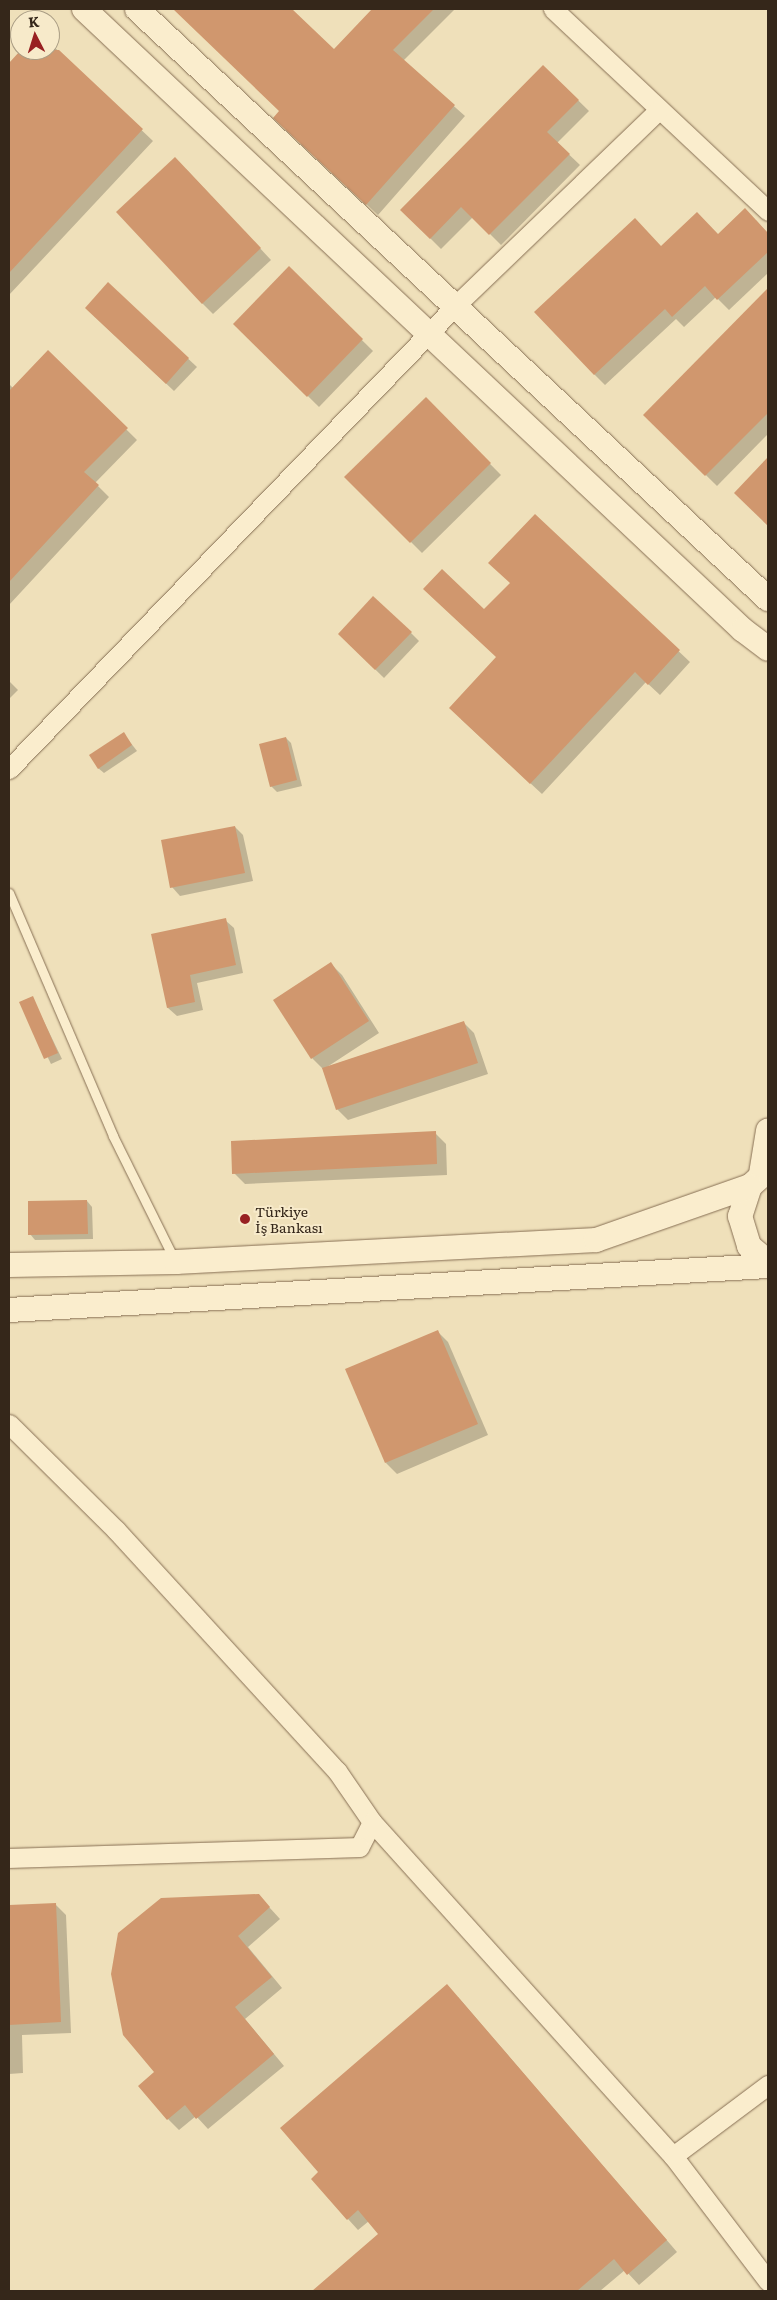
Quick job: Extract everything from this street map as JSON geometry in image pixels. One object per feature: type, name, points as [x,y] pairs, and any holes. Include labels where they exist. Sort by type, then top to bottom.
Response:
[{"type":"street","points":[[84,9],[736,623],[768,649]]},
{"type":"street","points":[[138,9],[768,599]]},
{"type":"street","points":[[553,9],[768,211]]},
{"type":"street","points":[[9,769],[430,335],[455,306],[659,110]]},
{"type":"street","points":[[768,1131],[760,1177],[740,1216],[742,1232],[749,1246],[768,1264]]},
{"type":"street","points":[[9,1265],[176,1262],[596,1240],[760,1177]]},
{"type":"street","points":[[9,1310],[768,1264]]},
{"type":"street","points":[[9,1424],[116,1530],[337,1770],[372,1822],[673,2156],[768,2281]]},
{"type":"street","points":[[9,1858],[359,1847],[372,1822]]},
{"type":"street","points":[[673,2156],[768,2085]]},
{"type":"lane","points":[[9,892],[113,1136],[176,1262]]},
{"type":"building","points":[[173,9],[292,9],[334,49],[372,9],[434,9],[393,50],[455,105],[366,205],[273,118],[279,111]]},
{"type":"building","points":[[60,51],[143,129],[9,273],[9,63],[12,60],[60,60]]},
{"type":"building","points":[[543,65],[579,100],[547,132],[570,154],[489,235],[461,207],[430,239],[400,210]]},
{"type":"building","points":[[175,157],[261,248],[202,304],[116,212]]},
{"type":"building","points":[[745,208],[768,233],[768,252],[717,300],[705,286],[672,317],[665,309],[594,375],[534,312],[635,218],[661,246],[697,212],[718,234]]},
{"type":"building","points":[[289,266],[363,339],[307,397],[233,324]]},
{"type":"building","points":[[108,282],[189,358],[166,384],[85,308]]},
{"type":"building","points":[[768,288],[768,413],[705,476],[643,415]]},
{"type":"building","points":[[48,350],[128,428],[84,472],[99,485],[9,582],[9,391]]},
{"type":"building","points":[[426,397],[491,463],[410,543],[344,477]]},
{"type":"building","points":[[768,457],[768,526],[734,493]]},
{"type":"building","points":[[535,514],[680,650],[648,685],[635,672],[530,784],[449,708],[496,657],[423,589],[442,569],[484,609],[510,583],[488,563]]},
{"type":"building","points":[[373,596],[412,632],[375,670],[338,634]]},
{"type":"building","points":[[124,732],[132,745],[98,769],[89,755]]},
{"type":"building","points":[[286,737],[297,780],[270,787],[259,744]]},
{"type":"building","points":[[235,826],[245,873],[170,888],[161,840]]},
{"type":"building","points":[[226,918],[236,965],[190,975],[195,1002],[167,1008],[151,934]]},
{"type":"building","points":[[331,962],[369,1021],[311,1059],[273,1000]]},
{"type":"building","points":[[33,996],[58,1053],[44,1059],[19,1002]]},
{"type":"building","points":[[464,1021],[478,1063],[336,1110],[322,1068]]},
{"type":"building","points":[[436,1131],[437,1164],[232,1174],[231,1141]]},
{"type":"building","points":[[87,1200],[88,1234],[28,1235],[28,1201]]},
{"type":"building","points":[[438,1330],[478,1424],[385,1463],[345,1369]]},
{"type":"building","points":[[259,1894],[270,1907],[238,1936],[272,1977],[235,2007],[274,2054],[196,2119],[185,2105],[167,2120],[138,2086],[154,2072],[123,2035],[111,1974],[118,1933],[161,1898]]},
{"type":"building","points":[[56,1903],[61,2022],[9,2025],[9,1905]]},
{"type":"building","points":[[447,1984],[667,2240],[627,2275],[614,2259],[577,2291],[312,2291],[378,2234],[358,2210],[347,2220],[311,2179],[318,2172],[280,2128]]},
{"type":"place","name":"Türkiye İş Bankası","points":[[245,1219]]}]
